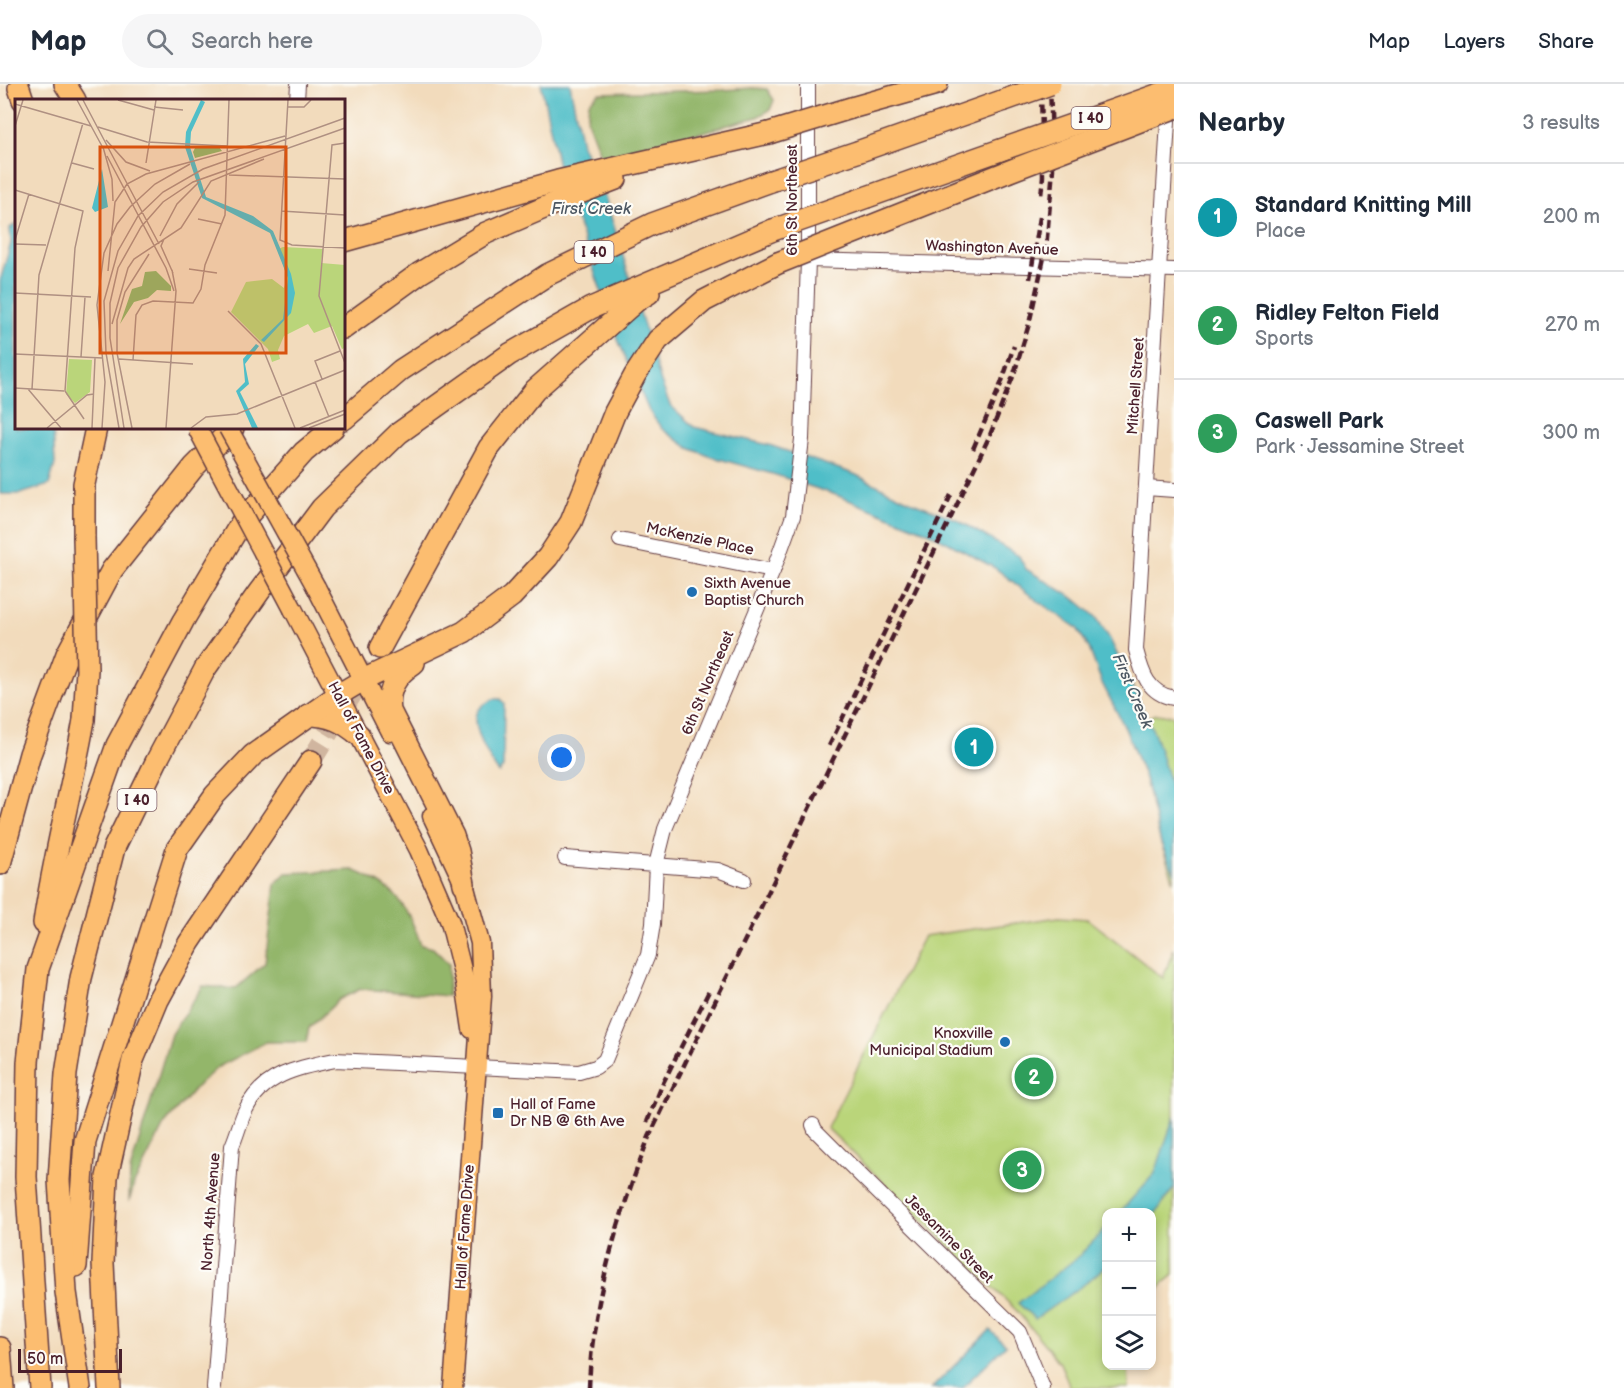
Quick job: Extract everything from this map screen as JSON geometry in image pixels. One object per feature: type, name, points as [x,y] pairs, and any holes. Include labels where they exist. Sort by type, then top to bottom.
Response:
[{"type":"highway","points":[[65,84],[74,99]]},
{"type":"highway","points":[[345,241],[558,181],[769,133],[937,84]]},
{"type":"highway","name":"I 40","points":[[345,418],[401,370],[547,275],[652,224],[1050,84]]},
{"type":"highway","name":"I 40","points":[[80,1388],[66,1292],[59,1180],[66,1074],[81,978],[114,848],[205,669],[322,508],[399,434],[519,349],[591,308],[773,230],[1174,90]]},
{"type":"highway","points":[[75,1346],[77,1239],[85,1141],[177,849],[215,795],[252,755],[308,715],[363,680],[464,632],[512,596],[548,557],[571,522],[615,412],[635,375],[658,340],[704,301],[778,263],[1174,108]]},
{"type":"highway","points":[[345,326],[420,273],[486,233],[567,198],[682,154]]},
{"type":"highway","points":[[345,235],[369,234]]},
{"type":"highway","points":[[380,648],[489,448],[535,390],[636,301],[699,261]]},
{"type":"highway","points":[[38,969],[50,883],[84,720],[87,670],[84,429]]},
{"type":"highway","points":[[84,484],[96,429]]},
{"type":"highway","points":[[0,864],[30,754],[73,644],[112,570],[194,466],[232,429]]},
{"type":"highway","name":"I 40","points":[[40,1386],[26,1177],[28,1062],[38,969],[117,745],[183,621],[242,523],[304,452],[332,429]]},
{"type":"highway","points":[[450,639],[398,675],[393,683],[389,702],[394,722],[453,836],[464,884]]},
{"type":"highway","points":[[308,715],[325,715],[344,723],[359,735]]},
{"type":"highway","points":[[110,1388],[103,1263],[107,1177],[133,1060],[158,1000],[189,944],[311,761]]},
{"type":"highway","points":[[0,1348],[2,1384]]},
{"type":"main road","points":[[58,84],[66,99]]},
{"type":"main road","name":"Hall of Fame Drive","points":[[198,429],[419,850],[450,922],[465,982],[477,1066]]},
{"type":"main road","name":"Hall of Fame Drive","points":[[229,429],[316,587],[464,884],[480,942],[482,996],[453,1388]]},
{"type":"street","points":[[297,99],[298,84]]},
{"type":"street","name":"6th St Northeast","points":[[596,1067],[605,1060],[648,955],[653,924],[656,865],[665,829],[773,571],[793,516],[801,450],[808,260],[808,84]]},
{"type":"street","name":"Mitchell Street","points":[[1170,84],[1136,650],[1141,671],[1151,687],[1163,697],[1174,698]]},
{"type":"street","name":"Washington Avenue","points":[[808,260],[1174,270]]},
{"type":"street","points":[[1146,488],[1174,490]]},
{"type":"street","name":"McKenzie Place","points":[[620,540],[773,571]]},
{"type":"street","points":[[565,858],[718,870],[744,880]]},
{"type":"street","name":"North 4th Avenue","points":[[214,1388],[232,1146],[246,1109],[266,1083],[296,1068],[335,1060],[579,1072],[596,1067]]},
{"type":"street","name":"Jessamine Street","points":[[813,1125],[825,1140],[1020,1332],[1043,1388]]},
{"type":"green space","points":[[767,89],[774,100],[770,110],[757,117],[624,154],[601,157],[587,120],[589,102],[599,93]]},
{"type":"green space","points":[[1156,714],[1174,716],[1174,882],[1161,843],[1145,778],[1125,728]]},
{"type":"green space","points":[[353,870],[380,883],[398,898],[410,918],[421,945],[433,948],[449,964],[448,996],[361,989],[340,999],[309,1028],[306,1042],[266,1042],[218,1067],[197,1086],[164,1125],[134,1184],[129,1202],[130,1171],[171,1034],[203,986],[235,989],[265,963],[275,884],[286,873]]},
{"type":"green space","points":[[1059,917],[1088,919],[1163,978],[1174,948],[1174,1275],[1163,1283],[1156,1293],[1156,1208],[1102,1208],[1102,1370],[1128,1370],[1129,1388],[1070,1388],[1060,1363],[1016,1310],[827,1128],[924,936]]},
{"type":"water","name":"First Creek","points":[[541,84],[570,84],[582,145],[606,200],[670,405],[694,427],[769,445],[854,474],[910,501],[956,519],[1019,556],[1026,569],[1075,599],[1096,617],[1110,639],[1155,735],[1169,780],[1174,804],[1174,873],[1161,843],[1145,778],[1125,728],[1102,683],[1089,648],[1077,628],[995,568],[928,532],[836,495],[709,456],[689,448],[662,429],[649,411],[618,340],[558,166]]},
{"type":"water","points":[[15,225],[15,429],[53,429],[55,464],[49,485],[20,494],[0,494],[0,281],[11,243],[10,228]]},
{"type":"water","points":[[493,699],[500,699],[504,703],[503,767],[499,773],[486,752],[476,717],[479,709]]},
{"type":"water","points":[[1174,1117],[1174,1188],[1156,1213],[1156,1208],[1124,1208],[1155,1173]]},
{"type":"water","points":[[1102,1232],[1102,1269],[1086,1283],[1035,1319],[1018,1303],[1078,1257]]},
{"type":"water","points":[[990,1330],[1006,1345],[962,1388],[932,1388]]},
{"type":"tunnel","points":[[311,761],[380,648]]},
{"type":"railway","points":[[589,1388],[595,1323],[608,1260],[649,1137],[953,513],[990,435],[1014,374],[1029,324],[1046,249],[1053,169],[1050,84]]},
{"type":"railway","points":[[1041,91],[1043,176],[1041,196]]},
{"type":"railway","points":[[1030,279],[1040,217]]},
{"type":"railway","points":[[973,449],[1001,384],[1014,346]]},
{"type":"railway","points":[[829,746],[952,493]]},
{"type":"railway","points":[[647,1122],[663,1083],[710,989]]},
{"type":"place","name":"Sixth Avenue Baptist Church","points":[[692,592]]},
{"type":"place","name":"Standard Knitting Mill","points":[[974,747]]},
{"type":"place","name":"Knoxville Municipal Stadium","points":[[1005,1042]]},
{"type":"place","name":"Ridley Felton Field","points":[[1034,1077]]},
{"type":"place","name":"Hall of Fame Dr NB @ 6th Ave","points":[[498,1113]]},
{"type":"place","name":"Caswell Park","points":[[1022,1170]]}]
